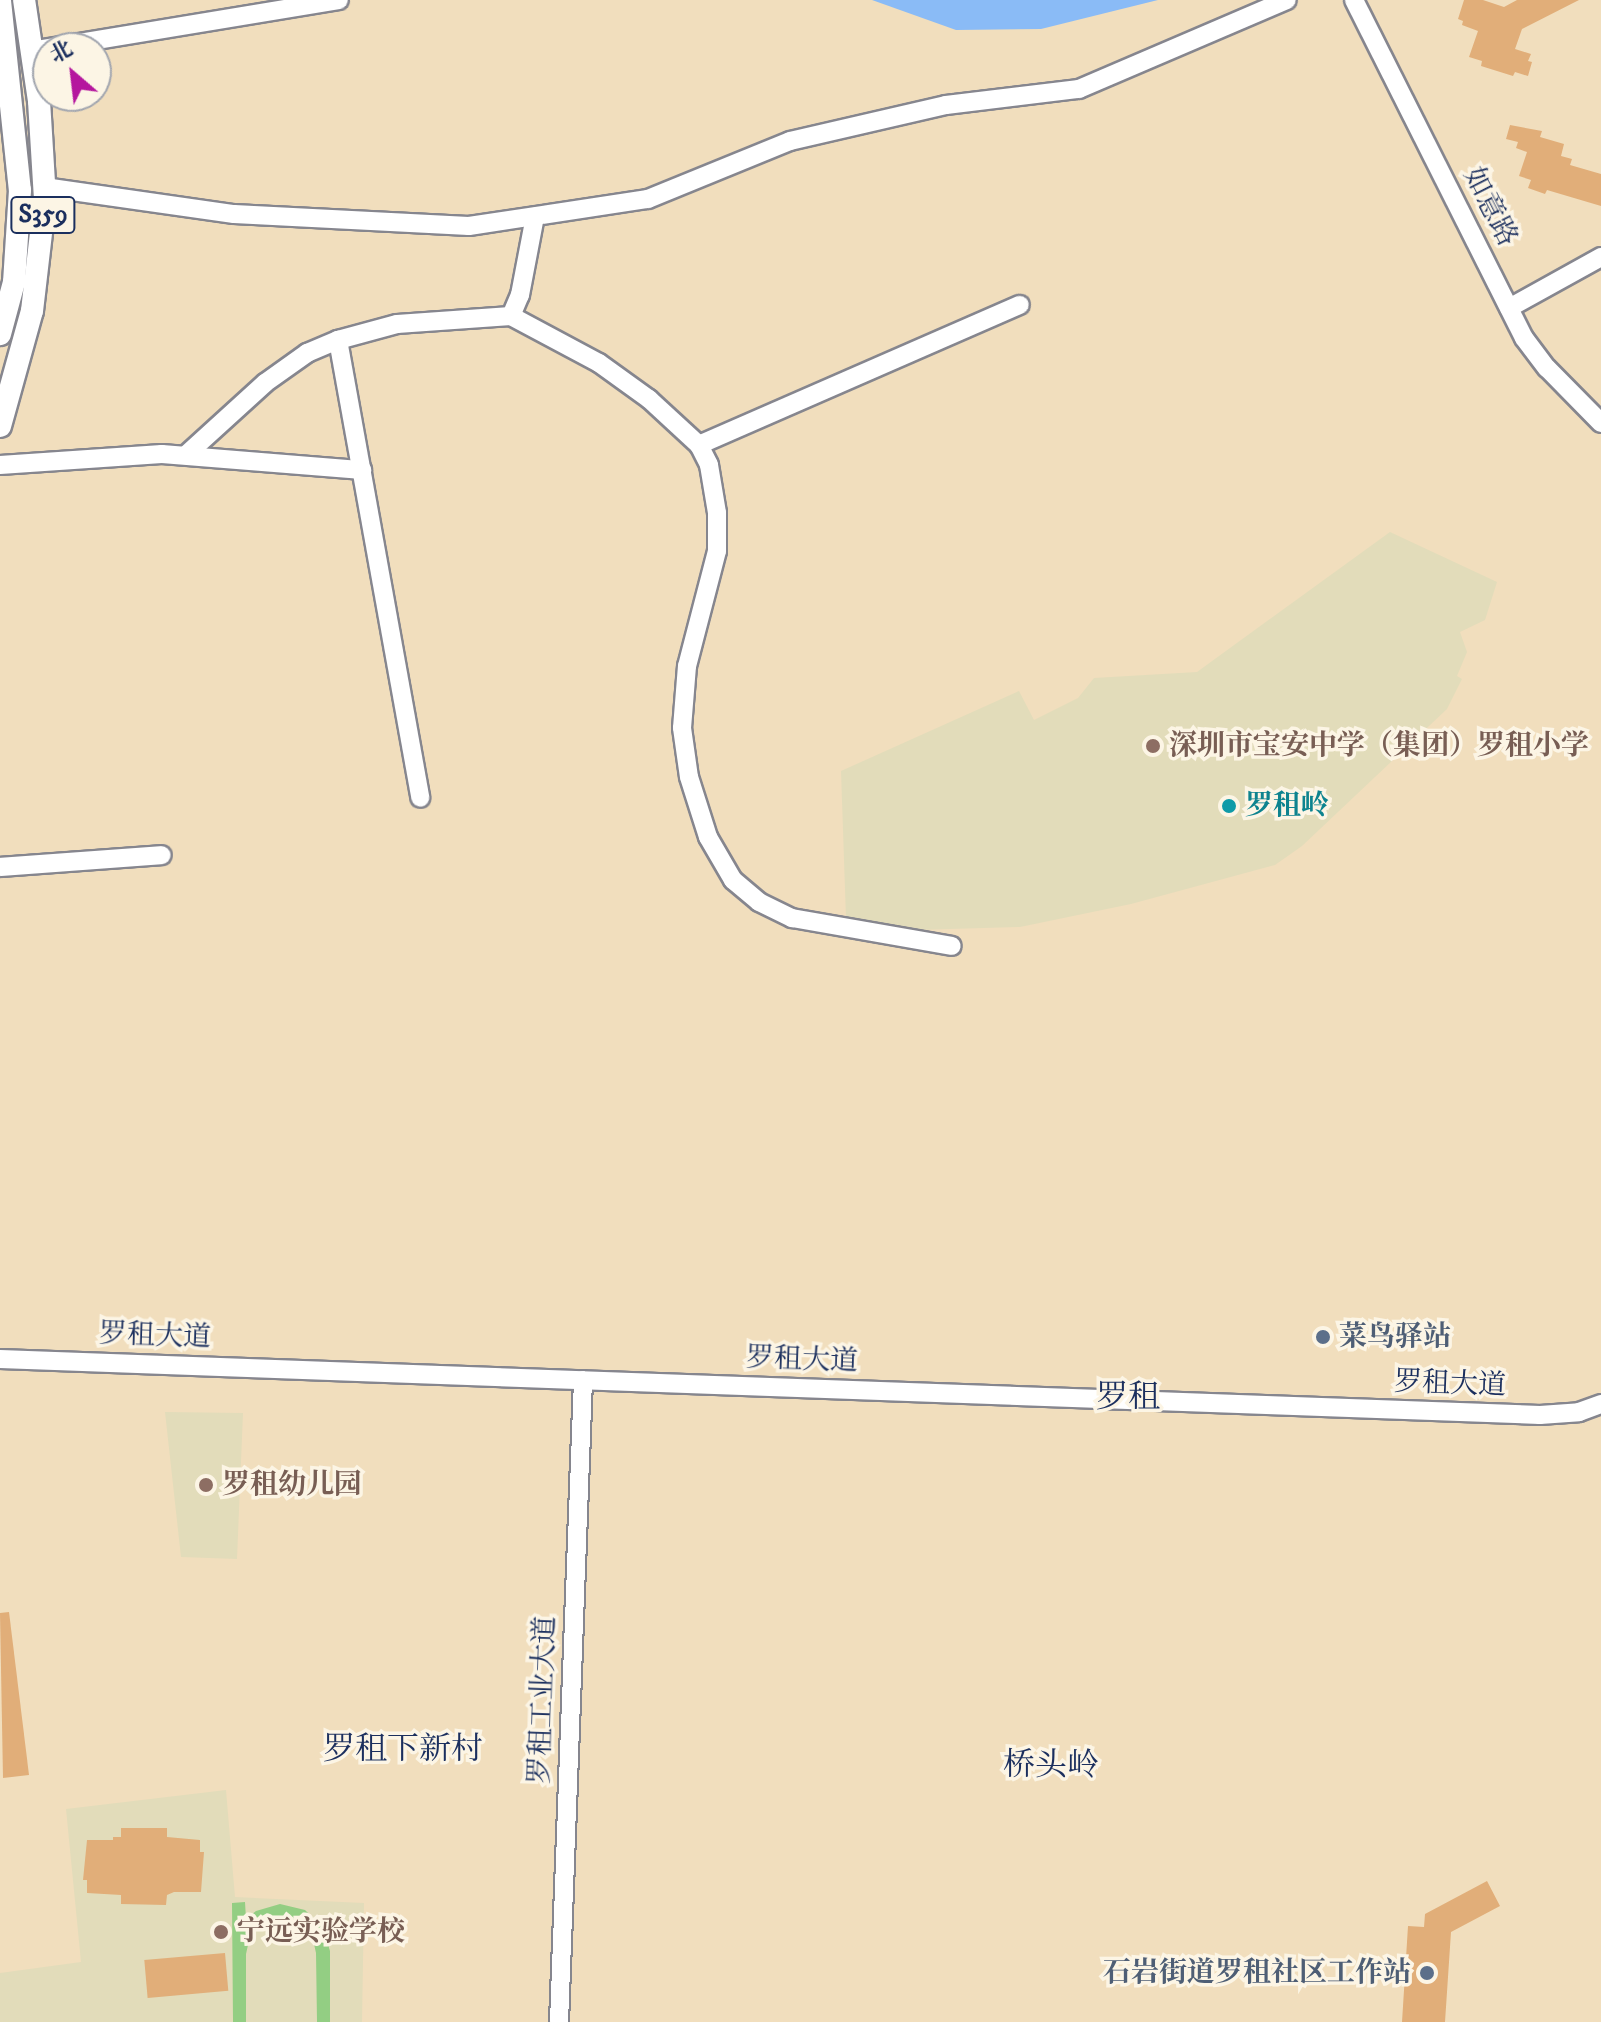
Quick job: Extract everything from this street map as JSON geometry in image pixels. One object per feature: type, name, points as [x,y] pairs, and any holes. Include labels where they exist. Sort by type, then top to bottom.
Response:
[{"type":"main road","name":"S359","points":[[0,426],[32,311],[44,187],[24,0]]},
{"type":"main road","name":"S359","points":[[0,1],[20,190],[14,282],[0,334]]},
{"type":"street","points":[[31,51],[339,0]]},
{"type":"street","points":[[44,187],[234,214],[469,226],[648,199],[790,141],[915,112],[1079,89],[1287,0]]},
{"type":"street","name":"如意路","points":[[1354,0],[1535,354],[1601,423]]},
{"type":"street","points":[[511,316],[520,295],[535,216]]},
{"type":"street","points":[[1509,308],[1601,257]]},
{"type":"street","points":[[699,445],[1020,305]]},
{"type":"street","points":[[186,455],[265,383],[307,353],[338,340],[397,324],[511,316],[599,363],[649,399],[699,445],[709,465],[717,513],[717,551],[687,666],[682,728],[689,777],[708,837],[733,880],[759,902],[792,918],[952,946]]},
{"type":"street","points":[[338,340],[420,798]]},
{"type":"street","points":[[0,465],[186,455],[362,470]]},
{"type":"street","points":[[0,867],[162,855]]},
{"type":"street","name":"罗租大道","points":[[0,1359],[1540,1415],[1579,1412],[1601,1404]]},
{"type":"street","name":"罗租工业大道","points":[[559,2022],[583,1380]]},
{"type":"shaded area","name":"深圳市宝安中学（集团）罗租小学","points":[[1390,532],[1497,582],[1485,620],[1460,632],[1467,652],[1457,676],[1462,679],[1447,709],[1302,846],[1275,865],[1131,904],[1020,927],[916,930],[846,919],[841,771],[1019,691],[1034,720],[1078,698],[1094,678],[1197,672]]},
{"type":"shaded area","name":"罗租幼儿园","points":[[165,1412],[243,1413],[237,1559],[181,1557]]},
{"type":"shaded area","name":"宁远实验学校","points":[[226,1790],[235,1897],[364,1903],[362,2022],[0,2022],[0,1973],[81,1962],[66,1809]]},
{"type":"green space","points":[[245,1902],[246,1919],[256,1911],[280,1904],[305,1910],[323,1928],[330,1951],[330,2022],[317,2022],[316,1953],[312,1935],[298,1922],[281,1918],[263,1923],[250,1936],[246,1954],[246,2022],[233,2022],[232,1903]]},
{"type":"water","points":[[872,0],[1158,0],[1041,29],[956,30]]},
{"type":"building","points":[[1464,0],[1483,0],[1504,7],[1517,0],[1579,0],[1522,29],[1515,49],[1531,54],[1528,61],[1532,62],[1528,76],[1515,72],[1513,76],[1481,66],[1482,61],[1469,57],[1478,31],[1462,25],[1463,21],[1458,19]]},
{"type":"building","points":[[1510,125],[1542,131],[1540,137],[1564,144],[1561,156],[1572,159],[1570,165],[1601,174],[1601,206],[1547,190],[1545,194],[1528,188],[1531,180],[1519,176],[1527,152],[1516,148],[1518,142],[1506,139]]},
{"type":"building","points":[[9,1612],[29,1775],[3,1778],[0,1613]]},
{"type":"building","points":[[121,1828],[167,1828],[167,1837],[200,1840],[200,1852],[204,1852],[201,1892],[174,1892],[167,1895],[166,1905],[121,1904],[121,1895],[87,1893],[87,1880],[83,1880],[87,1840],[113,1840],[113,1837],[121,1837]]},
{"type":"building","name":"石岩街道罗租社区工作站","points":[[1487,1881],[1500,1906],[1451,1932],[1445,2022],[1402,2022],[1408,1926],[1424,1927],[1425,1914]]},
{"type":"building","points":[[225,1953],[228,1991],[148,1998],[144,1960]]},
{"type":"place","name":"深圳市宝安中学（集团）罗租小学","points":[[1153,746]]},
{"type":"place","name":"罗租岭","points":[[1229,806]]},
{"type":"place","name":"菜鸟驿站","points":[[1323,1337]]},
{"type":"place","name":"罗租幼儿园","points":[[206,1485]]},
{"type":"place","name":"宁远实验学校","points":[[221,1932]]},
{"type":"place","name":"石岩街道罗租社区工作站","points":[[1427,1973]]},
{"type":"district","name":"罗租","points":[[1128,1398]]},
{"type":"district","name":"罗租下新村","points":[[403,1750]]},
{"type":"district","name":"桥头岭","points":[[1051,1766]]}]
